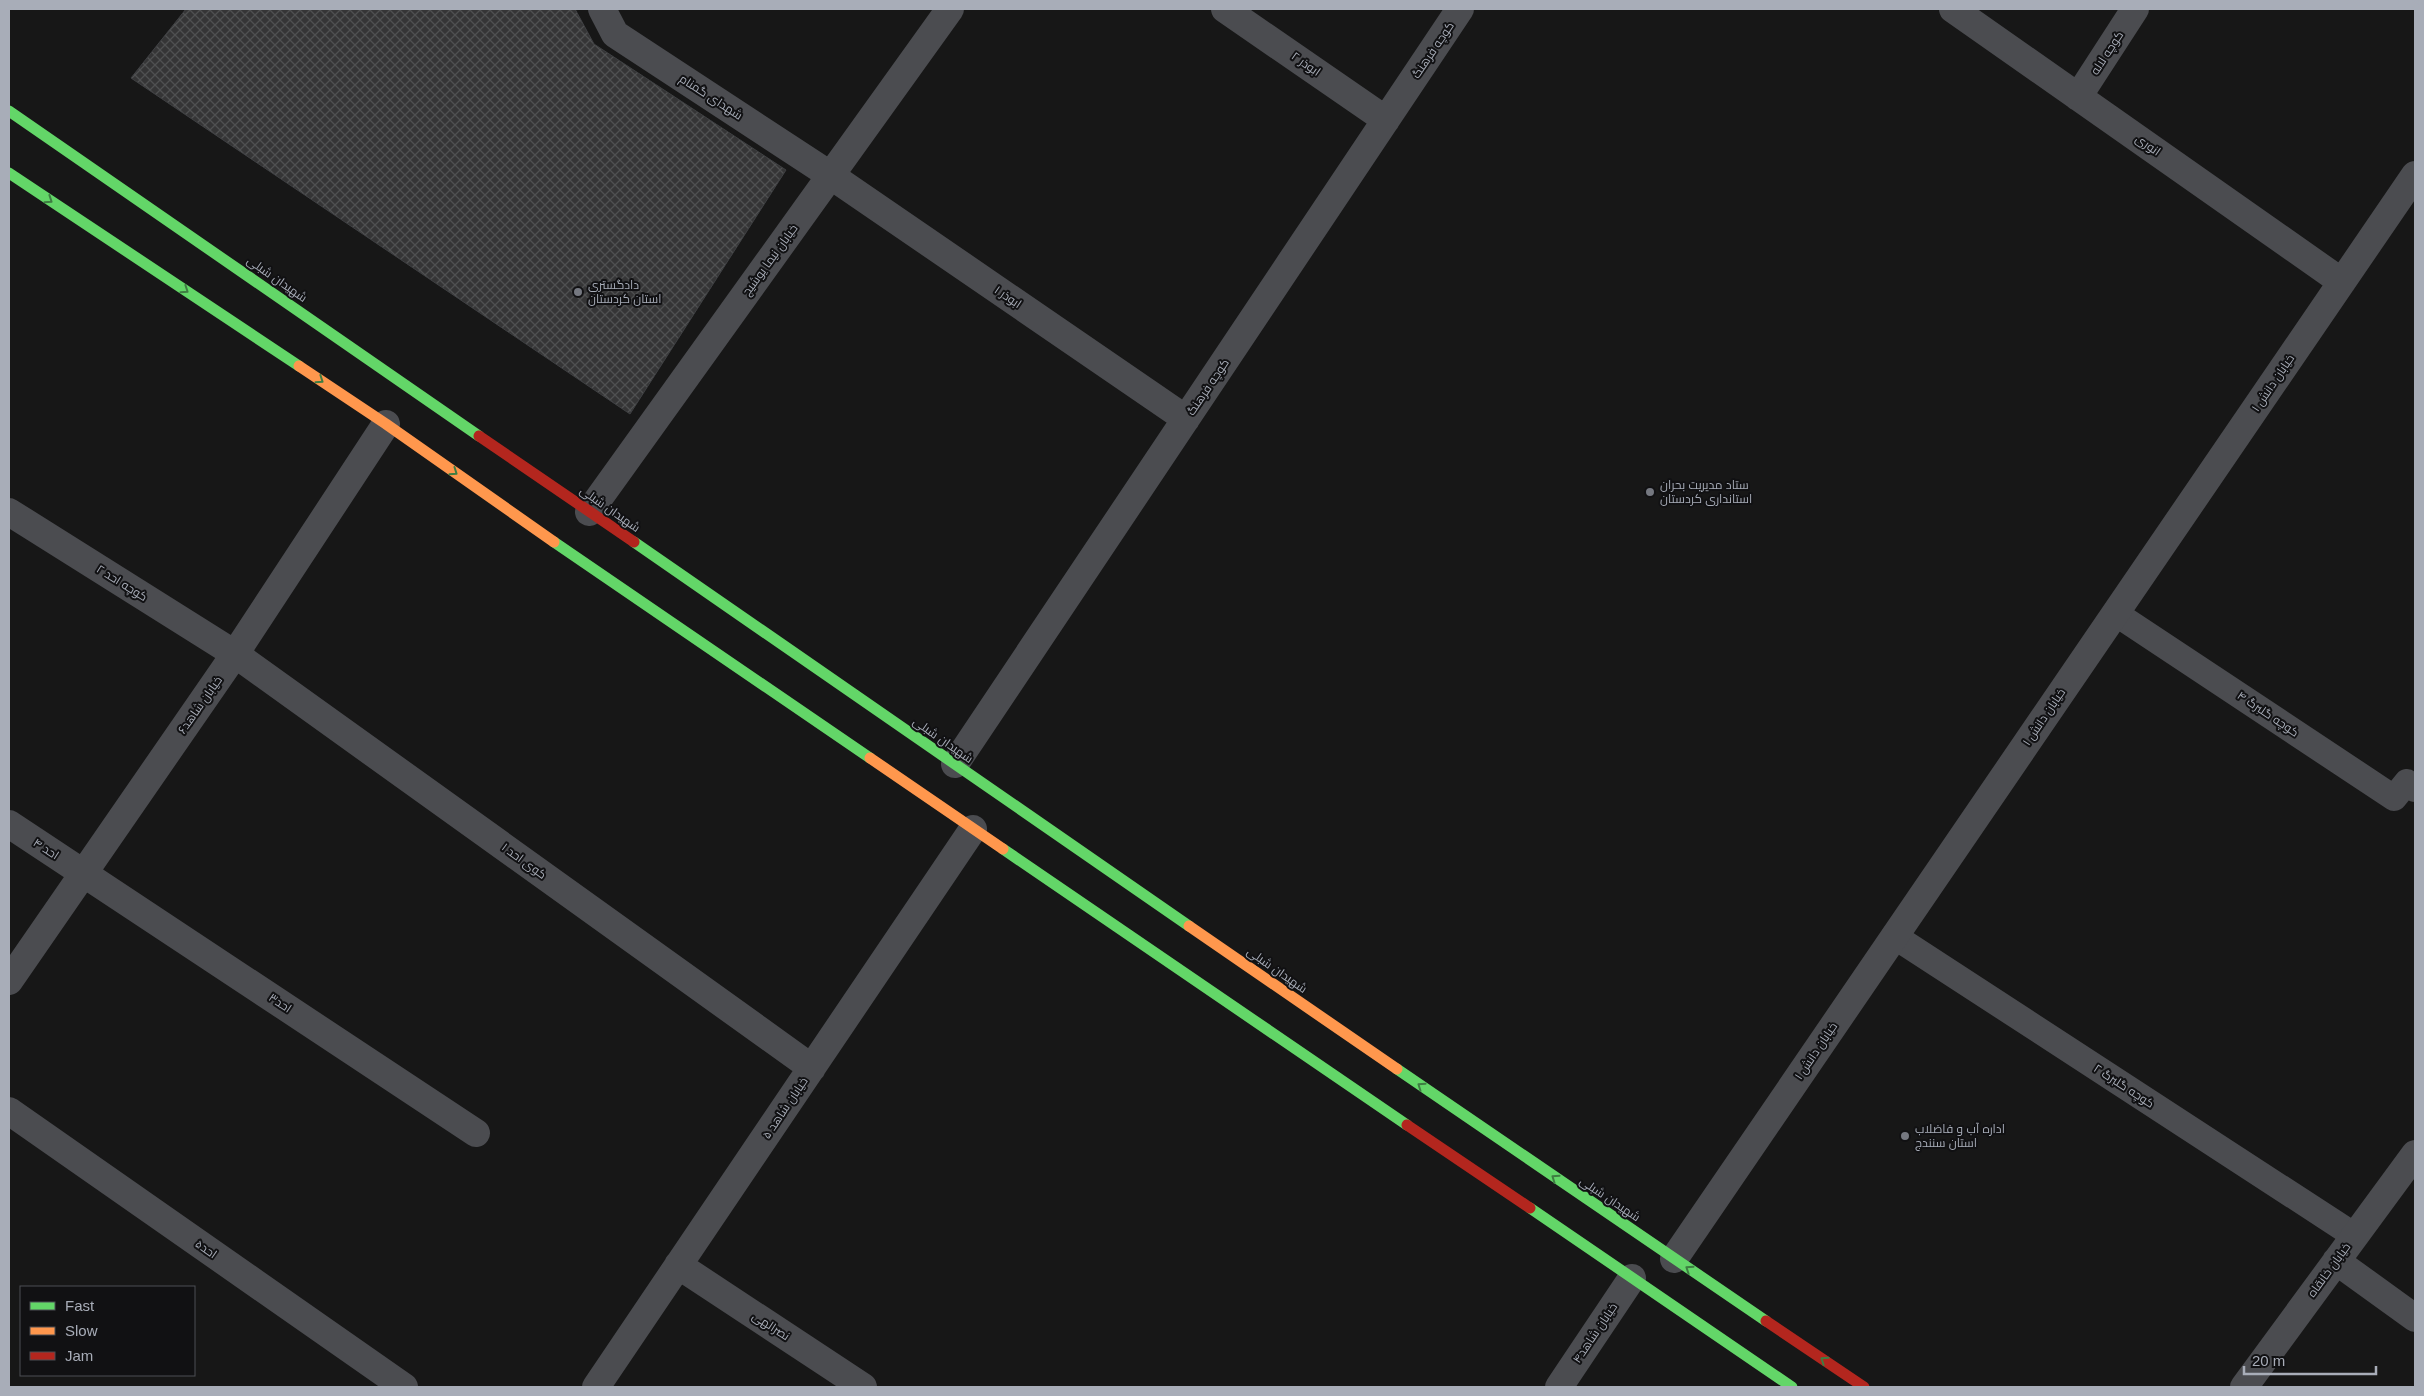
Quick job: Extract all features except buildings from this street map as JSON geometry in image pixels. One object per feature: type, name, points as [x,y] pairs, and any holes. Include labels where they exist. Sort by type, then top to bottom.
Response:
[{"type":"street","name":"شهدای گمنام","points":[[602,9],[615,34],[830,175]]},
{"type":"street","name":"خیابان نیما یوشیج","points":[[590,512],[950,9]]},
{"type":"street","name":"ابوذر ۲","points":[[1225,9],[1386,120]]},
{"type":"street","name":"کوچه فرهنگ","points":[[955,764],[1460,9]]},
{"type":"street","name":"انوری","points":[[1953,9],[2342,282]]},
{"type":"street","name":"کوچه لاله","points":[[2078,96],[2135,9]]},
{"type":"street","name":"شهیدان شبلی","points":[[9,112],[1674,1259],[1864,1387]]},
{"type":"street","points":[[9,173],[386,424],[604,577],[1792,1387]]},
{"type":"street","name":"ابوذر ۱","points":[[830,175],[1186,419]]},
{"type":"street","name":"خیابان دانش ۱","points":[[1674,1259],[2415,175]]},
{"type":"street","name":"خیابان شاهد۶","points":[[9,981],[235,654],[386,424]]},
{"type":"street","name":"کوچه احد ۲","points":[[9,512],[235,654]]},
{"type":"street","name":"کوی احد ۱","points":[[235,654],[812,1068]]},
{"type":"street","name":"احد ۴","points":[[9,824],[84,873]]},
{"type":"street","name":"خیابان شاهد ۵","points":[[596,1387],[973,829]]},
{"type":"street","name":"احد۳","points":[[84,873],[476,1133]]},
{"type":"street","name":"احد۵","points":[[9,1111],[404,1387]]},
{"type":"street","name":"خیابان خانقاه","points":[[2244,1387],[2415,1154]]},
{"type":"street","points":[[2336,1261],[2415,1318]]},
{"type":"street","name":"نصرالهی","points":[[678,1266],[863,1387]]},
{"type":"street","name":"خیابان شاهد۴","points":[[1559,1387],[1632,1278]]},
{"type":"lane","name":"کوچه گلبرگ ۴","points":[[2116,613],[2394,798],[2407,782],[2415,788]]},
{"type":"lane","name":"کوچه گلبرگ ۲","points":[[1894,936],[2355,1236]]},
{"type":"traffic: fast","points":[[9,111],[479,436]]},
{"type":"traffic: fast","points":[[9,173],[299,366]]},
{"type":"traffic: fast","points":[[554,542],[870,758]]},
{"type":"traffic: fast","points":[[634,542],[1189,926]]},
{"type":"traffic: fast","points":[[1003,849],[1407,1125]]},
{"type":"traffic: fast","points":[[1397,1069],[1766,1321]]},
{"type":"traffic: fast","points":[[1530,1208],[1792,1387]]},
{"type":"traffic: slow","points":[[299,366],[386,424],[554,542]]},
{"type":"traffic: slow","points":[[870,758],[1003,849]]},
{"type":"traffic: slow","points":[[1189,926],[1397,1069]]},
{"type":"traffic: jam","points":[[479,436],[634,542]]},
{"type":"traffic: jam","points":[[1407,1125],[1530,1208]]},
{"type":"traffic: jam","points":[[1766,1321],[1864,1387]]},
{"type":"place","name":"دادگستری استان کردستان","points":[[578,292]]},
{"type":"place","name":"ستاد مدیریت بحران استانداری کردستان","points":[[1650,492]]},
{"type":"place","name":"اداره آب و فاضلاب استان سنندج","points":[[1905,1136]]}]
